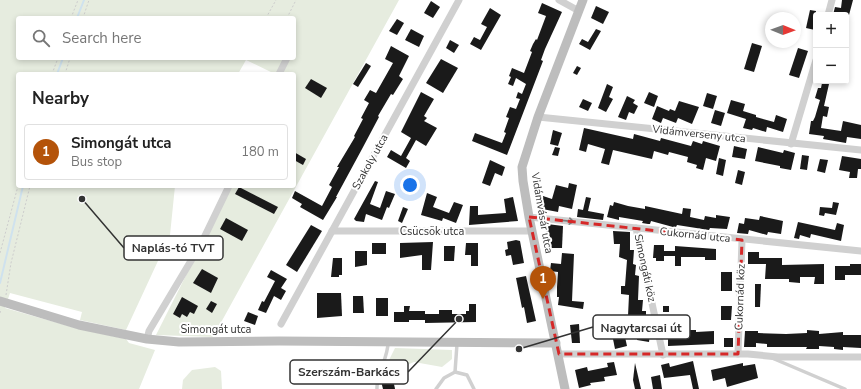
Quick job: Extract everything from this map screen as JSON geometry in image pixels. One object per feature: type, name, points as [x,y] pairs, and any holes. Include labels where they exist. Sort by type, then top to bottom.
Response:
[{"type":"main road","name":"Vidámvásár utca","points":[[565,389],[529,217],[522,167],[538,117],[583,0]]},
{"type":"main road","name":"Simongát utca","points":[[2,302],[79,325],[147,339],[186,342],[556,343]]},
{"type":"street","name":"Szakoly utca","points":[[281,324],[460,0]]},
{"type":"street","points":[[559,0],[579,11]]},
{"type":"street","points":[[829,12],[832,0]]},
{"type":"street","points":[[280,72],[286,60]]},
{"type":"street","points":[[791,144],[813,70]]},
{"type":"street","name":"Vidámverseny utca","points":[[538,117],[861,150]]},
{"type":"street","points":[[147,339],[149,331],[201,244],[228,188]]},
{"type":"street","name":"Cukornád utca","points":[[529,217],[861,251]]},
{"type":"street","name":"Simongáti köz","points":[[636,228],[663,355]]},
{"type":"street","name":"Csücsök utca","points":[[332,231],[532,231]]},
{"type":"street","name":"Cukornád köz","points":[[738,354],[742,240]]},
{"type":"street","points":[[558,354],[738,354],[767,356],[861,357]]},
{"type":"lane","points":[[378,389],[384,360],[388,354],[388,342]]},
{"type":"lane","points":[[455,372],[457,342]]},
{"type":"lane","points":[[767,356],[786,366],[845,389]]},
{"type":"lane","points":[[436,389],[444,378],[455,372],[467,375],[474,389]]},
{"type":"path","points":[[72,16],[78,0]]},
{"type":"path","points":[[84,16],[89,0]]},
{"type":"path","points":[[267,16],[276,0]]},
{"type":"path","points":[[288,16],[296,0]]},
{"type":"path","points":[[53,72],[57,60]]},
{"type":"path","points":[[66,72],[69,60]]},
{"type":"path","points":[[0,253],[17,188]]},
{"type":"path","points":[[2,302],[30,188]]},
{"type":"highlighted area","points":[[529,217],[742,240],[738,354],[559,354]]},
{"type":"shaded area","points":[[0,0],[399,0],[296,187],[296,72],[271,72],[246,60],[239,72],[16,72],[16,188],[175,188],[170,235],[126,330],[80,320],[82,312],[10,293],[5,308],[79,329],[126,339],[129,343],[155,350],[139,389],[0,389]]},
{"type":"shaded area","points":[[230,188],[295,188],[213,337],[156,335]]},
{"type":"shaded area","points":[[395,348],[452,350],[452,359],[442,367],[414,362],[400,368],[389,360]]},
{"type":"shaded area","points":[[215,367],[221,371],[222,389],[182,389],[183,380],[192,370]]},
{"type":"building","points":[[842,0],[853,0],[849,15],[849,12],[834,12],[835,7],[841,8]]},
{"type":"building","points":[[431,1],[440,7],[433,18],[424,13]]},
{"type":"building","points":[[542,3],[562,12],[545,49],[541,60],[543,61],[507,155],[472,141],[475,133],[502,143],[509,118],[506,117],[510,107],[516,109],[520,99],[516,98],[518,92],[522,94],[526,84],[516,78],[513,86],[508,84],[511,77],[509,76],[512,68],[524,73],[532,52],[530,51],[536,39],[537,40],[546,16],[538,13]]},
{"type":"building","points":[[596,6],[609,12],[603,24],[591,18]]},
{"type":"building","points":[[490,8],[501,15],[481,50],[470,44],[474,37],[480,40],[487,27],[481,24]]},
{"type":"building","points":[[810,10],[816,11],[813,12],[813,30],[806,28]]},
{"type":"building","points":[[397,19],[404,23],[397,35],[389,31]]},
{"type":"building","points":[[411,29],[424,36],[419,47],[405,40]]},
{"type":"building","points":[[596,29],[601,31],[590,50],[579,44],[582,39],[588,42]]},
{"type":"building","points":[[450,40],[459,45],[454,53],[446,48]]},
{"type":"building","points":[[752,43],[762,46],[754,72],[744,69]]},
{"type":"building","points":[[391,46],[409,56],[399,76],[403,79],[393,95],[391,94],[378,116],[379,117],[337,197],[323,220],[300,207],[302,204],[292,198],[295,191],[322,206],[332,187],[329,185],[339,167],[337,167],[355,137],[354,136],[363,119],[361,118],[369,103],[364,100],[370,90],[376,93],[393,63],[385,59]]},
{"type":"building","points":[[798,48],[808,51],[799,78],[789,75]]},
{"type":"building","points":[[441,59],[458,68],[443,93],[426,83]]},
{"type":"building","points":[[366,63],[371,66],[358,87],[353,84]]},
{"type":"building","points":[[577,66],[581,68],[577,75],[573,73]]},
{"type":"building","points":[[311,79],[327,88],[321,98],[305,88]]},
{"type":"building","points":[[607,84],[613,87],[609,97],[613,99],[606,112],[598,108]]},
{"type":"building","points":[[822,84],[829,84],[824,106],[829,107],[827,117],[823,116],[821,128],[841,131],[843,121],[861,125],[861,139],[847,137],[846,143],[823,139],[824,136],[809,134],[811,121],[813,121],[815,117],[820,100],[815,98],[818,88],[821,88]]},
{"type":"building","points":[[421,92],[434,99],[424,116],[427,118],[424,121],[437,128],[426,146],[416,140],[406,158],[410,161],[406,168],[387,157],[391,150],[401,156],[411,138],[401,132]]},
{"type":"building","points":[[649,92],[658,96],[654,107],[644,103]]},
{"type":"building","points":[[707,93],[717,96],[713,109],[703,106]]},
{"type":"building","points":[[627,96],[635,100],[633,103],[638,106],[634,114],[629,112],[626,120],[618,117]]},
{"type":"building","points":[[583,99],[592,103],[588,111],[579,107]]},
{"type":"building","points":[[731,100],[745,104],[743,111],[756,115],[756,117],[774,122],[776,115],[787,119],[783,132],[767,127],[766,132],[753,128],[752,130],[743,128],[746,119],[727,113]]},
{"type":"building","points":[[679,101],[699,107],[692,124],[678,118],[676,123],[663,118],[661,123],[652,119],[657,106],[669,111],[670,109],[675,111]]},
{"type":"building","points":[[715,110],[725,113],[721,126],[711,123]]},
{"type":"building","points":[[584,128],[633,139],[634,134],[660,141],[661,138],[691,146],[693,141],[702,144],[703,141],[720,146],[716,161],[706,158],[703,170],[696,168],[697,165],[687,162],[688,157],[669,152],[668,155],[654,151],[652,159],[613,150],[609,165],[601,163],[605,149],[588,144],[586,152],[579,150]]},
{"type":"building","points":[[553,130],[562,133],[558,146],[550,144]]},
{"type":"building","points":[[734,146],[747,149],[745,159],[732,157]]},
{"type":"building","points":[[555,147],[560,148],[558,156],[552,155]]},
{"type":"building","points":[[758,147],[783,153],[784,150],[795,153],[791,170],[780,168],[780,166],[755,161]]},
{"type":"building","points":[[296,153],[306,159],[303,165],[296,161]]},
{"type":"building","points":[[802,155],[809,156],[807,170],[800,169]]},
{"type":"building","points":[[842,156],[861,159],[861,169],[858,169],[857,178],[849,178],[850,172],[839,170]]},
{"type":"building","points":[[719,158],[726,160],[723,176],[716,174]]},
{"type":"building","points":[[820,159],[828,160],[825,173],[817,171]]},
{"type":"building","points":[[490,160],[505,167],[502,176],[495,173],[490,186],[482,183]]},
{"type":"building","points":[[738,170],[745,172],[742,185],[735,183]]},
{"type":"building","points":[[375,181],[378,182],[370,204],[380,208],[386,191],[395,194],[389,208],[387,207],[382,220],[366,214],[364,222],[356,221],[354,219]]},
{"type":"building","points":[[569,183],[577,185],[572,209],[559,206],[558,212],[537,208],[539,199],[542,200],[543,196],[552,199],[556,185],[568,188]]},
{"type":"building","points":[[238,188],[241,188],[278,207],[274,214],[235,194]]},
{"type":"building","points":[[427,193],[437,197],[433,207],[449,213],[454,202],[463,205],[456,223],[443,218],[442,221],[421,215]]},
{"type":"building","points":[[513,197],[518,221],[469,225],[470,206],[478,206],[478,215],[506,213],[504,199]]},
{"type":"building","points":[[586,197],[591,198],[588,211],[604,214],[603,220],[577,217],[578,209],[583,210]]},
{"type":"building","points":[[614,202],[645,209],[645,206],[682,214],[683,208],[691,209],[690,217],[704,220],[705,216],[716,218],[716,215],[730,217],[727,229],[710,228],[709,230],[677,225],[676,227],[673,227],[651,221],[650,224],[648,224],[642,223],[643,221],[619,217],[619,220],[607,217],[610,205],[613,206]]},
{"type":"building","points":[[833,202],[839,203],[836,215],[825,213],[824,216],[819,215],[820,207],[832,208]]},
{"type":"building","points":[[403,207],[408,209],[402,223],[398,221]]},
{"type":"building","points":[[760,216],[783,221],[781,234],[768,232],[767,235],[749,230],[748,234],[737,233],[739,223],[744,224],[745,218],[759,220]]},
{"type":"building","points":[[226,218],[248,230],[242,241],[220,229]]},
{"type":"building","points":[[798,222],[835,230],[837,223],[844,225],[841,241],[811,234],[810,238],[800,235],[799,239],[794,238]]},
{"type":"building","points":[[547,224],[563,226],[562,248],[545,248]]},
{"type":"building","points":[[311,225],[322,231],[297,272],[286,265]]},
{"type":"building","points":[[613,231],[630,232],[630,250],[634,250],[633,264],[636,265],[635,275],[639,276],[638,300],[643,300],[642,311],[646,311],[646,322],[648,323],[647,333],[650,334],[649,342],[637,340],[636,316],[628,316],[629,295],[621,294],[621,286],[625,286],[627,260],[619,257],[620,244],[614,244]]},
{"type":"building","points":[[516,240],[520,241],[524,263],[513,265],[511,255],[506,256],[505,250],[508,249],[507,242]]},
{"type":"building","points":[[433,242],[431,270],[422,270],[422,255],[400,258],[400,243]]},
{"type":"building","points":[[372,243],[386,243],[386,254],[372,254]]},
{"type":"building","points":[[466,243],[478,243],[478,266],[471,266],[471,255],[465,255]]},
{"type":"building","points":[[654,245],[664,245],[664,251],[675,251],[675,246],[716,249],[716,260],[705,260],[705,257],[681,257],[681,266],[675,266],[675,256],[664,256],[664,261],[656,261],[656,258],[653,258]]},
{"type":"building","points":[[444,246],[455,246],[454,261],[444,261]]},
{"type":"building","points":[[355,251],[367,251],[367,265],[355,267]]},
{"type":"building","points":[[748,252],[759,252],[759,258],[782,258],[782,265],[824,264],[824,284],[814,284],[815,277],[800,277],[800,283],[789,282],[789,279],[765,279],[766,264],[748,264]]},
{"type":"building","points":[[562,253],[574,254],[572,301],[584,302],[583,309],[558,305],[558,272],[550,271],[551,263],[561,264]]},
{"type":"building","points":[[333,258],[342,258],[342,275],[339,275],[339,277],[331,277]]},
{"type":"building","points":[[850,264],[861,264],[861,275],[845,275],[845,280],[835,280],[835,266],[850,266]]},
{"type":"building","points":[[202,269],[218,278],[211,293],[193,283]]},
{"type":"building","points":[[271,270],[287,279],[281,288],[286,291],[281,300],[274,296],[266,313],[258,310],[275,281],[267,277]]},
{"type":"building","points":[[721,272],[732,272],[732,291],[721,291]]},
{"type":"building","points":[[526,276],[536,321],[527,323],[524,307],[522,308],[516,278]]},
{"type":"building","points":[[755,284],[761,284],[760,307],[755,307]]},
{"type":"building","points":[[317,293],[341,293],[342,316],[317,318]]},
{"type":"building","points":[[353,296],[363,296],[364,313],[353,313]]},
{"type":"building","points":[[182,297],[198,306],[194,314],[190,312],[187,317],[182,314],[180,318],[173,314]]},
{"type":"building","points":[[376,298],[388,298],[388,316],[376,316]]},
{"type":"building","points":[[211,301],[217,304],[212,313],[206,309]]},
{"type":"building","points":[[469,304],[476,304],[476,322],[425,323],[425,320],[409,320],[409,322],[394,322],[394,312],[404,312],[404,306],[410,306],[409,311],[425,311],[425,314],[439,314],[439,310],[452,310],[452,314],[466,314],[466,311],[469,311]]},
{"type":"building","points":[[663,306],[669,306],[669,312],[663,312]]},
{"type":"building","points":[[721,306],[732,306],[731,320],[721,320]]},
{"type":"building","points":[[248,312],[258,316],[255,325],[244,321]]},
{"type":"building","points":[[579,324],[580,343],[572,343],[570,325]]},
{"type":"building","points":[[687,330],[696,330],[696,332],[714,331],[714,344],[668,346],[668,332],[687,332]]},
{"type":"building","points":[[807,330],[819,331],[819,334],[843,332],[843,335],[861,335],[861,348],[843,347],[843,350],[834,349],[834,347],[819,346],[819,349],[806,349],[807,347],[767,347],[767,344],[756,343],[756,347],[744,347],[745,331],[786,334],[807,333]]},
{"type":"building","points":[[625,337],[627,346],[615,349],[613,339]]},
{"type":"building","points":[[724,338],[733,338],[733,347],[724,347]]},
{"type":"building","points":[[693,361],[699,389],[693,389],[690,375],[664,378],[661,365],[669,363],[670,367]]},
{"type":"building","points":[[614,362],[617,375],[604,377],[605,381],[590,383],[591,385],[579,388],[575,370],[587,367],[588,371],[608,367],[607,363]]},
{"type":"building","points":[[635,363],[641,389],[635,389],[633,380]]},
{"type":"building","points":[[743,363],[743,366],[755,364],[758,378],[727,387],[725,378],[713,381],[711,370]]},
{"type":"building","points":[[660,375],[662,389],[653,389],[651,377]]},
{"type":"building","points":[[393,379],[395,389],[383,389],[381,381]]},
{"type":"waterway","points":[[78,16],[84,0]]},
{"type":"waterway","points":[[58,72],[62,60]]},
{"type":"waterway","points":[[0,283],[23,188]]},
{"type":"place","name":"Naplás-tó TVT","points":[[82,199]]},
{"type":"place","name":"Simongát utca","points":[[543,299]]},
{"type":"place","name":"Szerszám-Barkács","points":[[459,319]]},
{"type":"place","name":"Nagytarcsai út","points":[[519,349]]}]
